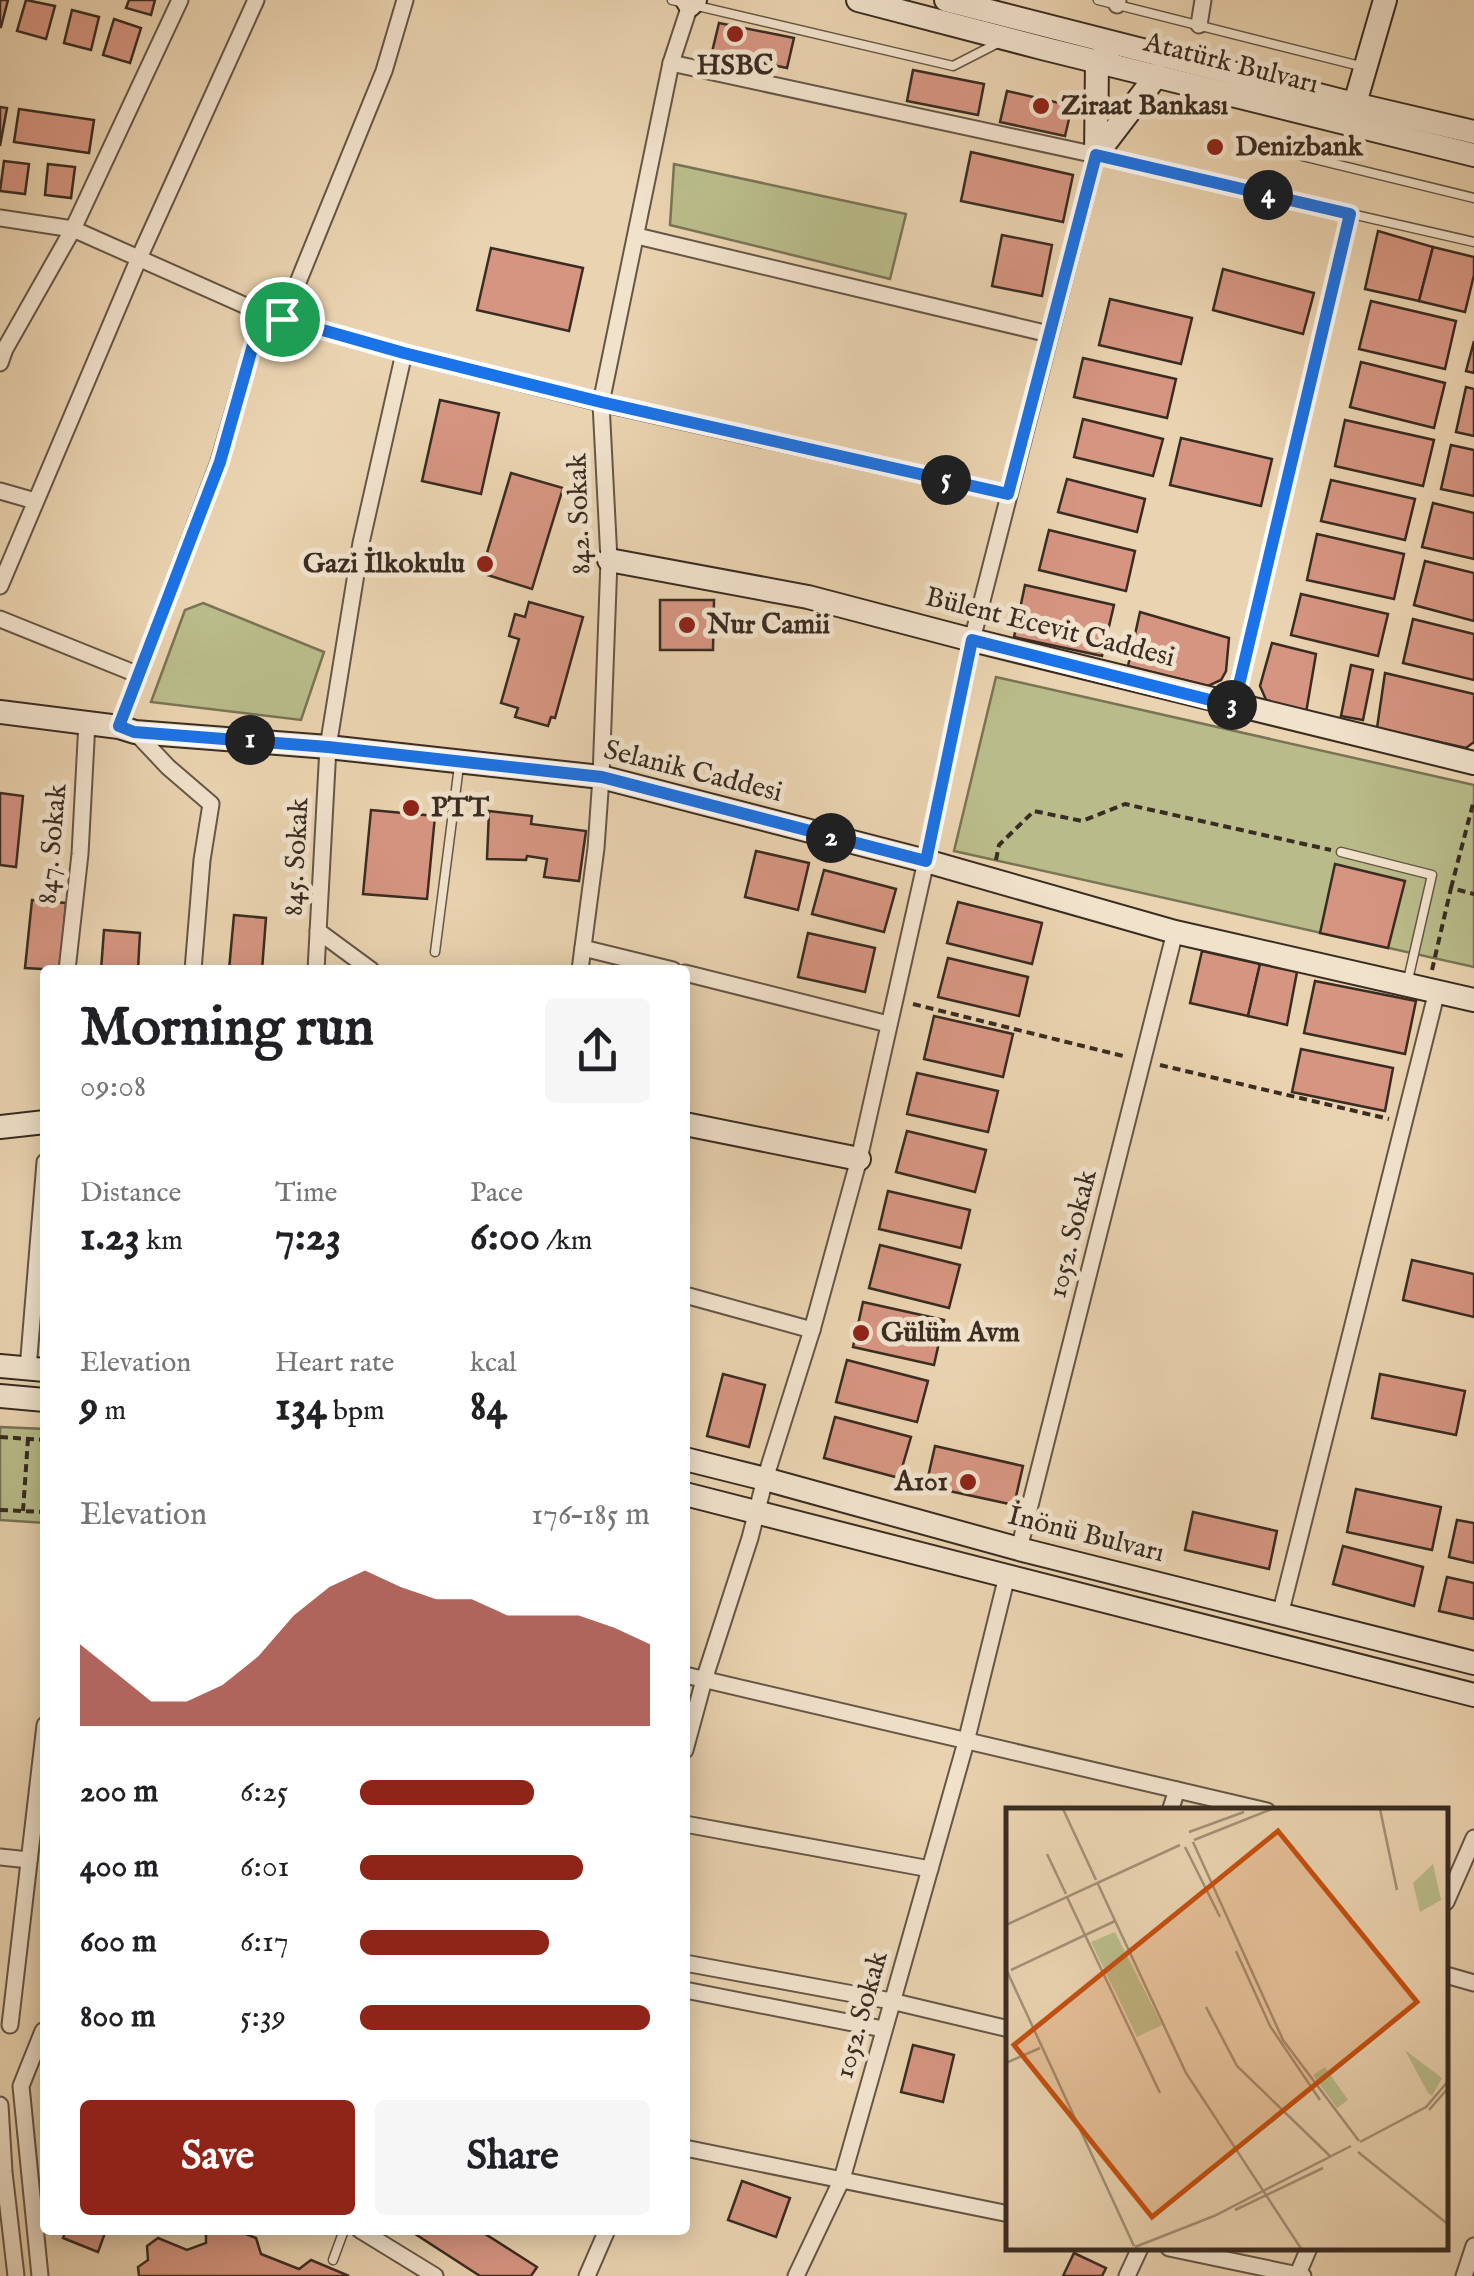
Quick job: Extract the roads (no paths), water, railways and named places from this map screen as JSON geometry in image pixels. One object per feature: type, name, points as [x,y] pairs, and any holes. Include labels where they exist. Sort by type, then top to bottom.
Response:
[{"type":"main road","name":"Atatürk Bulvarı","points":[[858,0],[1157,76],[1352,114],[1474,132]]},
{"type":"main road","name":"Atatürk Bulvarı","points":[[946,0],[1119,45],[1352,114],[1474,155]]},
{"type":"main road","points":[[1352,114],[1385,0]]},
{"type":"main road","points":[[1096,155],[1097,62],[1119,45]]},
{"type":"main road","points":[[1096,155],[1157,76]]},
{"type":"main road","name":"Bülent Ecevit Caddesi","points":[[609,560],[808,596],[1234,706],[1474,763]]},
{"type":"main road","name":"Selanik Caddesi","points":[[0,712],[127,729],[602,777],[926,861],[1175,932],[1474,1000]]},
{"type":"main road","points":[[0,1127],[40,1123]]},
{"type":"main road","points":[[690,1125],[859,1159]]},
{"type":"main road","points":[[0,1366],[37,1369]]},
{"type":"main road","points":[[0,1396],[40,1400]]},
{"type":"main road","name":"İnönü Bulvarı","points":[[690,1460],[1020,1550],[1474,1664]]},
{"type":"main road","points":[[690,1495],[1474,1695]]},
{"type":"street","points":[[2,353],[73,229],[180,0]]},
{"type":"street","points":[[0,586],[139,258],[256,0]]},
{"type":"street","points":[[282,319],[384,71],[405,0]]},
{"type":"street","points":[[1199,25],[1204,0]]},
{"type":"street","name":"842. Sokak","points":[[581,965],[602,777],[609,560],[601,402],[686,1]]},
{"type":"street","points":[[671,62],[1096,155],[972,640],[859,1159],[812,1330],[690,1732]]},
{"type":"street","points":[[1234,706],[1350,214]]},
{"type":"street","points":[[0,218],[73,229],[262,313],[404,353],[1008,494]]},
{"type":"street","points":[[637,236],[1049,334]]},
{"type":"street","points":[[193,965],[211,804],[127,729],[139,675],[220,462],[262,313]]},
{"type":"street","name":"845. Sokak","points":[[316,965],[328,747],[361,543],[404,353]]},
{"type":"street","points":[[0,490],[35,501]]},
{"type":"street","points":[[0,619],[139,675]]},
{"type":"street","name":"847. Sokak","points":[[68,965],[80,854],[87,722]]},
{"type":"street","points":[[318,931],[364,965]]},
{"type":"street","name":"1052. Sokak","points":[[1020,1550],[1175,932]]},
{"type":"street","points":[[583,948],[653,965]]},
{"type":"street","points":[[690,974],[888,1024]]},
{"type":"street","points":[[1280,1615],[1404,1122],[1423,988]]},
{"type":"street","points":[[37,1369],[40,1291]]},
{"type":"street","points":[[690,1296],[812,1330]]},
{"type":"street","name":"1052. Sokak","points":[[796,2276],[842,2179],[966,1742],[1008,1576]]},
{"type":"street","points":[[690,1676],[1254,1808]]},
{"type":"street","points":[[1171,1808],[1177,1790]]},
{"type":"street","points":[[40,1810],[5,2024],[40,2030]]},
{"type":"street","points":[[690,1825],[930,1869]]},
{"type":"street","points":[[1449,1895],[1474,1838]]},
{"type":"street","points":[[0,1857],[29,1860]]},
{"type":"street","points":[[690,1964],[891,2000],[1006,2028]]},
{"type":"street","points":[[1449,1976],[1474,1983]]},
{"type":"street","points":[[690,1991],[883,2029]]},
{"type":"street","points":[[40,2041],[21,2086],[40,2276]]},
{"type":"street","points":[[0,2106],[16,2276]]},
{"type":"street","points":[[28,2140],[40,2143]]},
{"type":"street","points":[[690,2149],[1006,2213]]},
{"type":"street","points":[[368,2235],[434,2276]]},
{"type":"street","points":[[587,2276],[606,2235]]},
{"type":"street","points":[[1464,2276],[1474,2246]]},
{"type":"street","points":[[1127,2276],[1139,2251]]},
{"type":"street","points":[[1183,2251],[1299,2276],[1308,2251]]},
{"type":"lane","points":[[1098,0],[1365,68]]},
{"type":"lane","points":[[686,1],[953,66],[1007,39]]},
{"type":"lane","points":[[1261,146],[1474,198]]},
{"type":"lane","points":[[1096,155],[1474,242]]},
{"type":"lane","points":[[434,952],[460,762]]},
{"type":"lane","points":[[1340,852],[1432,876],[1423,988]]},
{"type":"lane","points":[[333,2260],[342,2235]]},
{"type":"place","name":"HSBC","points":[[735,34]]},
{"type":"place","name":"Ziraat Bankası","points":[[1041,106]]},
{"type":"place","name":"Denizbank","points":[[1215,147]]},
{"type":"place","name":"Gazi İlkokulu","points":[[485,564]]},
{"type":"place","name":"Nur Camii","points":[[687,625]]},
{"type":"place","name":"PTT","points":[[411,808]]},
{"type":"place","name":"Gülüm Avm","points":[[861,1333]]},
{"type":"place","name":"A101","points":[[968,1482]]}]
